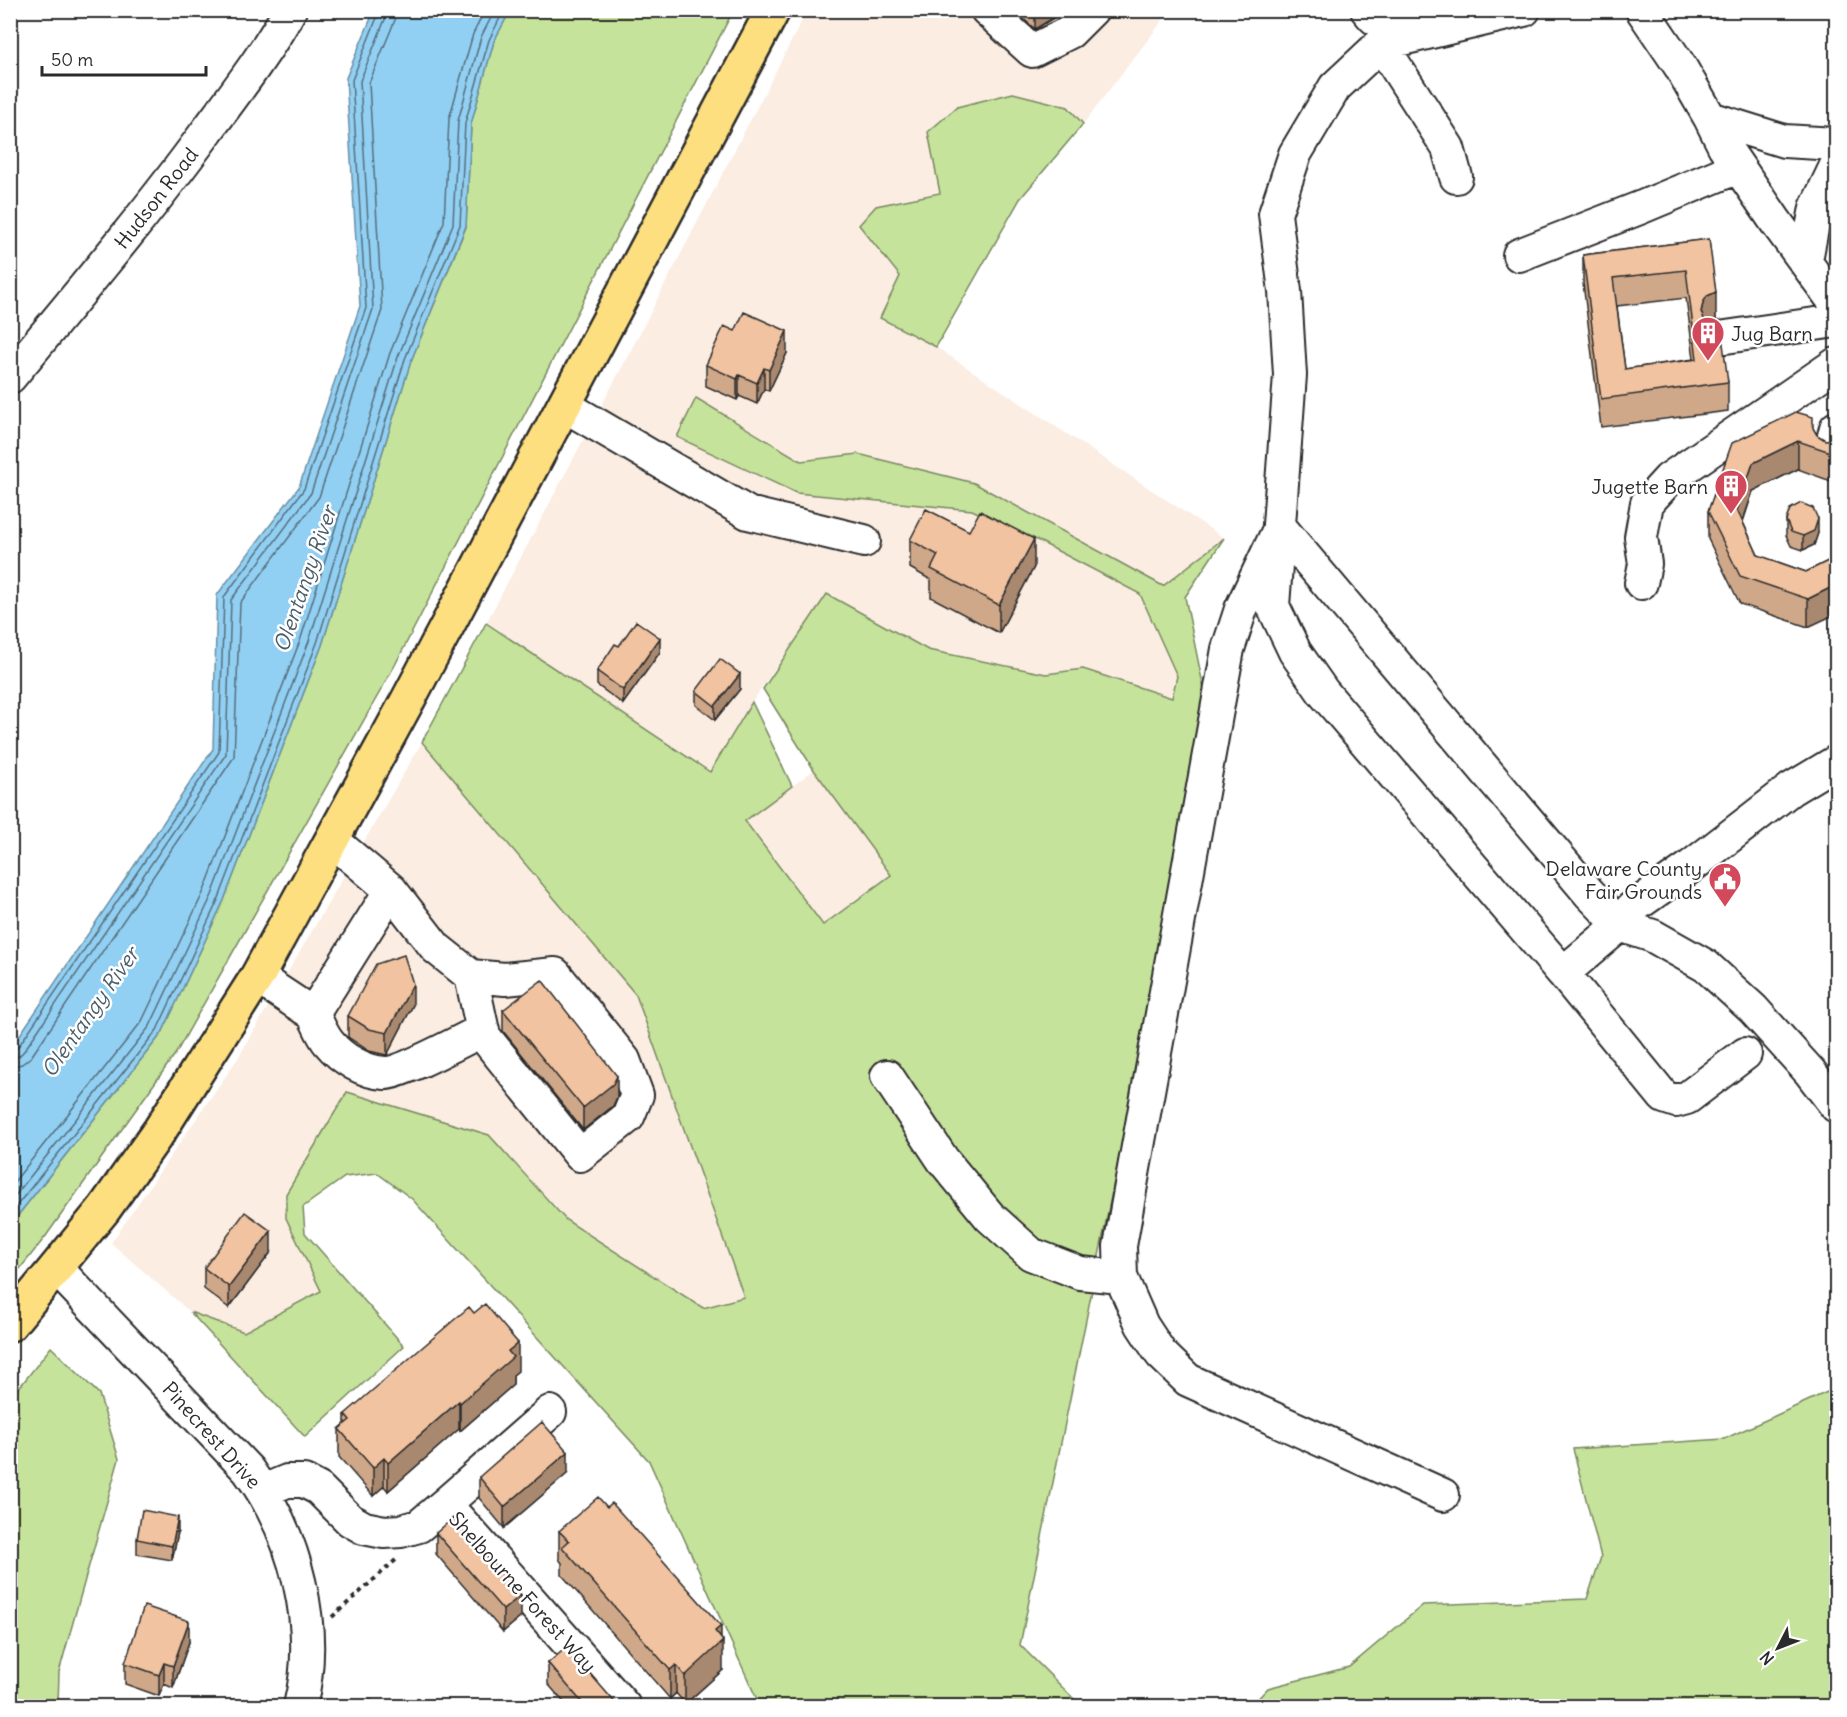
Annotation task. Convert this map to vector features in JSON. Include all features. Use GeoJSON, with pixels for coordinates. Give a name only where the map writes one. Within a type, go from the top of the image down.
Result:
{"type":"FeatureCollection","features":[{"type":"Feature","properties":{"kind":"highway"},"geometry":{"type":"LineString","coordinates":[[10,1324],[104,1209],[160,1130],[257,977],[565,406],[773,10]]}},
{"type":"Feature","properties":{"kind":"street","name":"Hudson Road"},"geometry":{"type":"LineString","coordinates":[[10,377],[184,164],[259,61],[290,10]]}},
{"type":"Feature","properties":{"kind":"street"},"geometry":{"type":"LineString","coordinates":[[987,10],[1032,51],[1070,32],[1092,10]]}},
{"type":"Feature","properties":{"kind":"street"},"geometry":{"type":"LineString","coordinates":[[1367,10],[1374,18],[1418,35]]}},
{"type":"Feature","properties":{"kind":"street"},"geometry":{"type":"LineString","coordinates":[[1524,10],[1381,44],[1335,87],[1295,154],[1275,214],[1285,291],[1290,375],[1274,606],[1295,652],[1323,692],[1563,973],[1664,1097],[1676,1101],[1687,1098],[1745,1054]]}},
{"type":"Feature","properties":{"kind":"street"},"geometry":{"type":"LineString","coordinates":[[1642,10],[1680,66],[1724,146],[1836,304]]}},
{"type":"Feature","properties":{"kind":"street"},"geometry":{"type":"LineString","coordinates":[[1381,44],[1449,148],[1456,177]]}},
{"type":"Feature","properties":{"kind":"street"},"geometry":{"type":"LineString","coordinates":[[1710,118],[1784,141],[1836,144]]}},
{"type":"Feature","properties":{"kind":"street"},"geometry":{"type":"LineString","coordinates":[[1806,260],[1816,208],[1836,166]]}},
{"type":"Feature","properties":{"kind":"street"},"geometry":{"type":"LineString","coordinates":[[1519,255],[1738,167]]}},
{"type":"Feature","properties":{"kind":"street"},"geometry":{"type":"LineString","coordinates":[[1719,338],[1836,321]]}},
{"type":"Feature","properties":{"kind":"street"},"geometry":{"type":"LineString","coordinates":[[1641,583],[1645,564],[1641,537],[1647,503],[1669,479],[1836,363]]}},
{"type":"Feature","properties":{"kind":"street"},"geometry":{"type":"LineString","coordinates":[[565,406],[748,513],[864,542]]}},
{"type":"Feature","properties":{"kind":"street"},"geometry":{"type":"LineString","coordinates":[[1280,527],[1589,893],[1620,925],[1653,936],[1706,966],[1753,1009],[1810,1072],[1836,1106]]}},
{"type":"Feature","properties":{"kind":"street"},"geometry":{"type":"LineString","coordinates":[[1280,527],[1241,609],[1228,650],[1120,1246],[1121,1277],[1148,1335],[1161,1354],[1188,1380],[1443,1495]]}},
{"type":"Feature","properties":{"kind":"street"},"geometry":{"type":"LineString","coordinates":[[1563,973],[1620,925],[1632,908],[1689,868],[1791,789],[1836,762]]}},
{"type":"Feature","properties":{"kind":"street"},"geometry":{"type":"LineString","coordinates":[[332,840],[391,890],[436,948],[471,976],[505,979],[555,974],[624,1060],[637,1095],[628,1118],[580,1155],[484,1036],[471,976]]}},
{"type":"Feature","properties":{"kind":"street"},"geometry":{"type":"LineString","coordinates":[[313,1014],[391,890]]}},
{"type":"Feature","properties":{"kind":"street"},"geometry":{"type":"LineString","coordinates":[[257,977],[313,1014],[328,1042],[341,1054],[357,1065],[387,1073],[410,1065],[483,1030]]}},
{"type":"Feature","properties":{"kind":"street"},"geometry":{"type":"LineString","coordinates":[[887,1076],[943,1160],[990,1217],[1031,1254],[1080,1273],[1121,1277]]}},
{"type":"Feature","properties":{"kind":"street","name":"Pinecrest Drive"},"geometry":{"type":"LineString","coordinates":[[57,1269],[248,1470],[263,1491],[281,1528],[297,1576],[307,1622],[306,1675],[300,1707]]}},
{"type":"Feature","properties":{"kind":"street","name":"Shelbourne Forest Way"},"geometry":{"type":"LineString","coordinates":[[263,1491],[287,1481],[304,1481],[320,1488],[350,1520],[364,1528],[384,1532],[402,1531],[419,1526],[550,1412]]}},
{"type":"Feature","properties":{"kind":"street","name":"Shelbourne Forest Way"},"geometry":{"type":"LineString","coordinates":[[445,1504],[624,1707]]}},
{"type":"Feature","properties":{"kind":"path"},"geometry":{"type":"LineString","coordinates":[[327,1622],[400,1556]]}},
{"type":"Feature","properties":{"kind":"shaded area"},"geometry":{"type":"Polygon","coordinates":[[[807,11],[1170,11],[1083,124],[1068,107],[928,132],[940,193],[877,206],[860,225],[900,276],[880,318],[936,347],[1224,538],[1163,587],[974,483],[858,454],[801,461],[696,398],[796,493],[972,510],[1033,538],[1140,594],[1177,676],[1172,699],[1083,669],[1046,674],[928,650],[827,594],[752,702],[711,772],[486,623],[807,11]]]}},
{"type":"Feature","properties":{"kind":"shaded area"},"geometry":{"type":"Polygon","coordinates":[[[422,742],[636,995],[744,1297],[703,1308],[566,1220],[489,1135],[347,1092],[286,1218],[321,1291],[244,1332],[190,1312],[111,1243],[238,1058],[422,742]]]}},
{"type":"Feature","properties":{"kind":"shaded area"},"geometry":{"type":"Polygon","coordinates":[[[814,770],[891,875],[823,925],[745,821],[814,770]]]}},
{"type":"Feature","properties":{"kind":"green space"},"geometry":{"type":"Polygon","coordinates":[[[510,11],[733,11],[395,665],[176,1053],[46,1236],[11,1280],[11,1224],[162,1033],[224,900],[322,645],[411,361],[466,227],[471,124],[494,41],[510,11]]]}},
{"type":"Feature","properties":{"kind":"green space"},"geometry":{"type":"Polygon","coordinates":[[[1013,93],[1068,107],[1083,124],[1020,199],[936,347],[880,318],[900,276],[859,225],[876,206],[940,193],[928,132],[957,107],[1013,93]]]}},
{"type":"Feature","properties":{"kind":"green space"},"geometry":{"type":"Polygon","coordinates":[[[696,398],[801,461],[858,454],[974,483],[1163,586],[1224,538],[1185,597],[1209,714],[1020,1645],[1081,1706],[760,1706],[649,1461],[412,1199],[377,1173],[345,1177],[303,1207],[305,1233],[404,1346],[305,1437],[190,1312],[244,1332],[321,1291],[286,1218],[286,1194],[347,1092],[489,1135],[566,1220],[703,1308],[744,1297],[636,995],[422,742],[486,623],[710,772],[752,702],[792,786],[745,821],[823,925],[891,875],[814,770],[763,689],[827,594],[928,650],[1046,674],[1083,669],[1172,698],[1177,676],[1140,594],[1033,538],[972,510],[796,493],[677,437],[696,398]]]}},
{"type":"Feature","properties":{"kind":"green space"},"geometry":{"type":"Polygon","coordinates":[[[51,1347],[99,1394],[119,1459],[59,1672],[58,1706],[11,1706],[11,1398],[51,1347]]]}},
{"type":"Feature","properties":{"kind":"green space"},"geometry":{"type":"Polygon","coordinates":[[[1836,1388],[1836,1706],[1251,1706],[1268,1688],[1349,1667],[1423,1605],[1587,1599],[1601,1557],[1573,1449],[1724,1439],[1836,1388]]]}},
{"type":"Feature","properties":{"kind":"water","name":"Olentangy River"},"geometry":{"type":"Polygon","coordinates":[[[374,11],[510,11],[494,41],[471,124],[466,226],[411,361],[322,645],[224,900],[162,1033],[11,1224],[11,1048],[213,749],[217,595],[299,487],[360,306],[346,78],[374,11]]]}},
{"type":"Feature","properties":{"kind":"building"},"geometry":{"type":"Polygon","coordinates":[[[1709,239],[1716,292],[1707,296],[1701,312],[1705,321],[1721,328],[1728,382],[1601,399],[1583,255],[1709,239]],[[1686,270],[1613,278],[1625,369],[1697,359],[1686,270]]]}},
{"type":"Feature","properties":{"kind":"building"},"geometry":{"type":"Polygon","coordinates":[[[744,312],[787,331],[769,370],[764,368],[757,383],[739,375],[737,379],[706,365],[724,326],[735,331],[744,312]]]}},
{"type":"Feature","properties":{"kind":"building"},"geometry":{"type":"Polygon","coordinates":[[[1796,412],[1813,417],[1813,428],[1817,435],[1825,440],[1836,439],[1836,454],[1798,441],[1753,463],[1737,510],[1758,555],[1806,572],[1836,557],[1836,585],[1808,599],[1740,576],[1708,511],[1732,443],[1796,412]]]}},
{"type":"Feature","properties":{"kind":"building"},"geometry":{"type":"Polygon","coordinates":[[[1801,503],[1813,508],[1818,519],[1814,531],[1803,536],[1791,532],[1786,520],[1790,509],[1801,503]]]}},
{"type":"Feature","properties":{"kind":"building"},"geometry":{"type":"Polygon","coordinates":[[[926,509],[969,531],[980,511],[1034,539],[999,605],[931,569],[938,555],[910,540],[926,509]]]}},
{"type":"Feature","properties":{"kind":"building"},"geometry":{"type":"Polygon","coordinates":[[[636,621],[660,638],[623,690],[597,671],[615,644],[619,646],[636,621]]]}},
{"type":"Feature","properties":{"kind":"building"},"geometry":{"type":"Polygon","coordinates":[[[720,659],[740,674],[715,706],[696,691],[720,659]]]}},
{"type":"Feature","properties":{"kind":"building"},"geometry":{"type":"Polygon","coordinates":[[[404,955],[413,984],[387,1033],[369,1029],[348,1016],[376,964],[404,955]]]}},
{"type":"Feature","properties":{"kind":"building"},"geometry":{"type":"Polygon","coordinates":[[[542,980],[617,1076],[613,1084],[583,1108],[503,1010],[542,980]]]}},
{"type":"Feature","properties":{"kind":"building"},"geometry":{"type":"Polygon","coordinates":[[[245,1212],[271,1231],[229,1287],[204,1268],[245,1212]]]}},
{"type":"Feature","properties":{"kind":"building"},"geometry":{"type":"Polygon","coordinates":[[[485,1304],[518,1343],[508,1351],[513,1357],[388,1463],[384,1458],[373,1468],[339,1429],[350,1420],[345,1414],[469,1307],[474,1313],[485,1304]]]}},
{"type":"Feature","properties":{"kind":"building"},"geometry":{"type":"Polygon","coordinates":[[[542,1422],[568,1452],[504,1507],[479,1477],[542,1422]]]}},
{"type":"Feature","properties":{"kind":"building"},"geometry":{"type":"Polygon","coordinates":[[[598,1497],[607,1507],[612,1503],[721,1626],[715,1631],[723,1641],[685,1676],[676,1665],[670,1670],[562,1547],[569,1541],[559,1531],[598,1497]]]}},
{"type":"Feature","properties":{"kind":"building"},"geometry":{"type":"Polygon","coordinates":[[[142,1510],[178,1517],[172,1546],[137,1539],[142,1510]]]}},
{"type":"Feature","properties":{"kind":"building"},"geometry":{"type":"Polygon","coordinates":[[[453,1518],[521,1595],[503,1610],[436,1533],[453,1518]]]}},
{"type":"Feature","properties":{"kind":"building"},"geometry":{"type":"Polygon","coordinates":[[[144,1606],[189,1621],[173,1666],[164,1663],[159,1675],[125,1663],[144,1606]]]}},
{"type":"Feature","properties":{"kind":"building"},"geometry":{"type":"Polygon","coordinates":[[[567,1647],[619,1707],[586,1707],[548,1663],[567,1647]]]}},
{"type":"Feature","properties":{"kind":"building"},"geometry":{"type":"Polygon","coordinates":[[[370,1700],[392,1707],[368,1707],[370,1700]]]}},
{"type":"Feature","properties":{"kind":"place","name":"Jug Barn"},"geometry":{"type":"Point","coordinates":[1708,362]}},
{"type":"Feature","properties":{"kind":"place","name":"Jugette Barn"},"geometry":{"type":"Point","coordinates":[1731,515]}},
{"type":"Feature","properties":{"kind":"place","name":"Delaware County Fair Grounds"},"geometry":{"type":"Point","coordinates":[1725,908]}}]}
